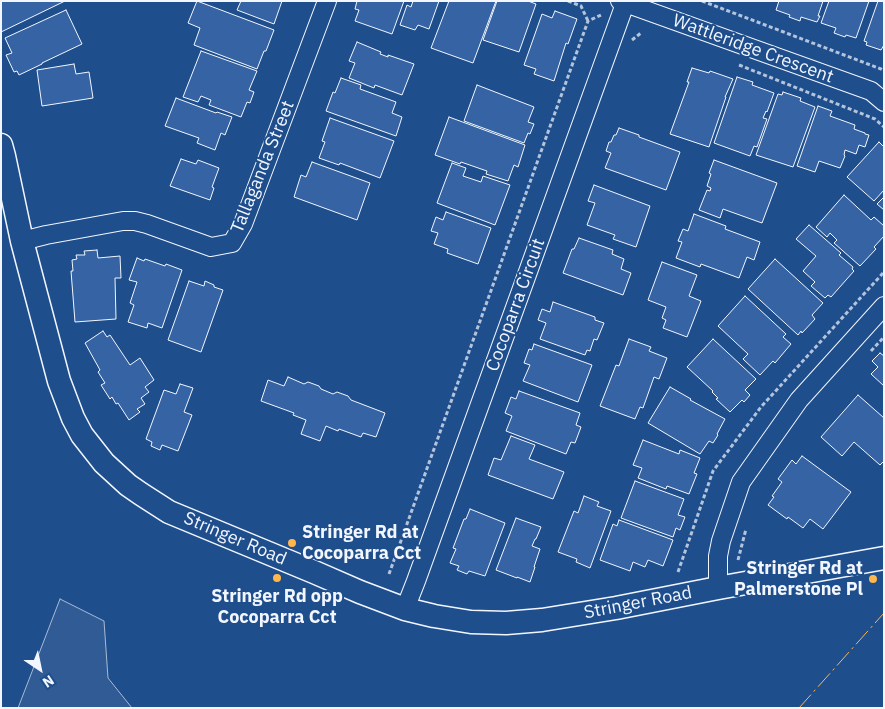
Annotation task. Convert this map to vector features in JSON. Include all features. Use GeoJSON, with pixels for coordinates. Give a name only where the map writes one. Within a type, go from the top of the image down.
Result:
{"type":"FeatureCollection","features":[{"type":"Feature","properties":{"kind":"street","name":"Tallaganda Street"},"geometry":{"type":"LineString","coordinates":[[22,241],[123,221],[135,221],[210,247],[232,243],[243,224],[327,1]]}},
{"type":"Feature","properties":{"kind":"street","name":"Wattleridge Crescent"},"geometry":{"type":"LineString","coordinates":[[624,2],[870,91],[884,102]]}},
{"type":"Feature","properties":{"kind":"street","name":"Cocoparra Circuit"},"geometry":{"type":"LineString","coordinates":[[404,609],[416,581],[624,2]]}},
{"type":"Feature","properties":{"kind":"street","name":"Stringer Road"},"geometry":{"type":"LineString","coordinates":[[1,146],[22,241],[59,381],[73,418],[82,435],[104,463],[128,485],[169,512],[404,609],[471,622],[506,623],[542,620],[884,558]]}},
{"type":"Feature","properties":{"kind":"street"},"geometry":{"type":"LineString","coordinates":[[718,588],[720,541],[741,482],[799,400],[884,306]]}},
{"type":"Feature","properties":{"kind":"path"},"geometry":{"type":"LineString","coordinates":[[568,1],[581,6],[588,21]]}},
{"type":"Feature","properties":{"kind":"path"},"geometry":{"type":"LineString","coordinates":[[702,1],[884,71]]}},
{"type":"Feature","properties":{"kind":"path"},"geometry":{"type":"LineString","coordinates":[[389,574],[588,21],[624,2]]}},
{"type":"Feature","properties":{"kind":"path"},"geometry":{"type":"LineString","coordinates":[[865,358],[884,337]]}},
{"type":"Feature","properties":{"kind":"path"},"geometry":{"type":"LineString","coordinates":[[738,560],[747,526]]}},
{"type":"Feature","properties":{"kind":"shaded area"},"geometry":{"type":"Polygon","coordinates":[[[60,599],[104,621],[108,678],[132,708],[18,708],[60,599]]]}},
{"type":"Feature","properties":{"kind":"building"},"geometry":{"type":"Polygon","coordinates":[[[1,1],[65,1],[1,32],[1,1]]]}},
{"type":"Feature","properties":{"kind":"building"},"geometry":{"type":"Polygon","coordinates":[[[197,1],[274,30],[257,69],[194,45],[200,28],[188,23],[197,1]]]}},
{"type":"Feature","properties":{"kind":"building"},"geometry":{"type":"Polygon","coordinates":[[[241,1],[282,1],[274,24],[237,10],[241,1]]]}},
{"type":"Feature","properties":{"kind":"building"},"geometry":{"type":"Polygon","coordinates":[[[357,1],[404,1],[392,34],[355,21],[359,10],[355,9],[357,1]]]}},
{"type":"Feature","properties":{"kind":"building"},"geometry":{"type":"Polygon","coordinates":[[[413,1],[439,1],[429,29],[418,25],[415,30],[400,25],[407,5],[411,7],[413,1]]]}},
{"type":"Feature","properties":{"kind":"building"},"geometry":{"type":"Polygon","coordinates":[[[449,1],[496,1],[473,63],[431,48],[449,1]]]}},
{"type":"Feature","properties":{"kind":"building"},"geometry":{"type":"Polygon","coordinates":[[[497,1],[528,1],[536,4],[519,52],[483,40],[497,1]]]}},
{"type":"Feature","properties":{"kind":"building"},"geometry":{"type":"Polygon","coordinates":[[[779,1],[823,1],[817,22],[801,17],[800,21],[776,10],[779,1]]]}},
{"type":"Feature","properties":{"kind":"building"},"geometry":{"type":"Polygon","coordinates":[[[829,1],[869,1],[856,38],[834,33],[836,28],[821,23],[829,1]]]}},
{"type":"Feature","properties":{"kind":"building"},"geometry":{"type":"Polygon","coordinates":[[[878,1],[884,1],[884,45],[881,50],[866,45],[867,42],[864,41],[878,1]]]}},
{"type":"Feature","properties":{"kind":"building"},"geometry":{"type":"Polygon","coordinates":[[[66,10],[82,44],[19,75],[17,71],[14,72],[6,55],[12,53],[5,38],[66,10]]]}},
{"type":"Feature","properties":{"kind":"building"},"geometry":{"type":"Polygon","coordinates":[[[555,11],[577,19],[568,44],[566,43],[554,81],[534,74],[536,69],[524,65],[542,14],[552,18],[555,11]]]}},
{"type":"Feature","properties":{"kind":"building"},"geometry":{"type":"Polygon","coordinates":[[[357,42],[381,52],[380,54],[414,64],[402,95],[375,85],[374,88],[349,78],[355,63],[349,61],[357,42]]]}},
{"type":"Feature","properties":{"kind":"building"},"geometry":{"type":"Polygon","coordinates":[[[201,51],[257,71],[249,90],[254,92],[250,103],[247,102],[241,117],[209,105],[211,100],[201,96],[198,102],[183,97],[201,51]]]}},
{"type":"Feature","properties":{"kind":"building"},"geometry":{"type":"Polygon","coordinates":[[[74,64],[76,74],[89,72],[93,98],[42,106],[37,70],[74,64]]]}},
{"type":"Feature","properties":{"kind":"building"},"geometry":{"type":"Polygon","coordinates":[[[692,68],[709,73],[710,71],[733,79],[725,97],[709,147],[670,134],[689,82],[687,82],[692,68]]]}},
{"type":"Feature","properties":{"kind":"building"},"geometry":{"type":"Polygon","coordinates":[[[737,77],[753,82],[752,85],[774,93],[763,118],[767,119],[757,147],[754,146],[750,156],[714,143],[737,77]]]}},
{"type":"Feature","properties":{"kind":"building"},"geometry":{"type":"Polygon","coordinates":[[[341,78],[361,85],[360,89],[396,102],[392,113],[402,117],[396,136],[326,111],[341,78]]]}},
{"type":"Feature","properties":{"kind":"building"},"geometry":{"type":"Polygon","coordinates":[[[477,85],[534,107],[528,122],[534,124],[524,143],[464,121],[477,85]]]}},
{"type":"Feature","properties":{"kind":"building"},"geometry":{"type":"Polygon","coordinates":[[[783,92],[801,98],[800,101],[815,107],[793,167],[756,155],[778,94],[782,95],[783,92]]]}},
{"type":"Feature","properties":{"kind":"building"},"geometry":{"type":"Polygon","coordinates":[[[176,98],[232,117],[225,135],[221,133],[215,150],[197,143],[199,138],[165,126],[176,98]]]}},
{"type":"Feature","properties":{"kind":"building"},"geometry":{"type":"Polygon","coordinates":[[[818,106],[832,111],[830,116],[855,125],[854,129],[869,135],[865,147],[859,145],[856,154],[845,150],[845,156],[840,168],[819,161],[815,172],[797,166],[818,106]]]}},
{"type":"Feature","properties":{"kind":"building"},"geometry":{"type":"Polygon","coordinates":[[[449,117],[525,145],[518,167],[514,165],[508,181],[486,174],[487,171],[435,155],[449,117]]]}},
{"type":"Feature","properties":{"kind":"building"},"geometry":{"type":"Polygon","coordinates":[[[330,118],[394,141],[380,178],[340,163],[339,165],[319,158],[325,142],[322,141],[330,118]]]}},
{"type":"Feature","properties":{"kind":"building"},"geometry":{"type":"Polygon","coordinates":[[[619,128],[680,152],[666,190],[605,168],[611,153],[606,151],[609,142],[616,135],[619,128]]]}},
{"type":"Feature","properties":{"kind":"building"},"geometry":{"type":"Polygon","coordinates":[[[879,142],[884,147],[884,190],[874,201],[847,177],[879,142]]]}},
{"type":"Feature","properties":{"kind":"building"},"geometry":{"type":"Polygon","coordinates":[[[181,159],[196,164],[198,160],[219,168],[212,187],[214,188],[210,200],[170,186],[181,159]]]}},
{"type":"Feature","properties":{"kind":"building"},"geometry":{"type":"Polygon","coordinates":[[[714,160],[777,183],[762,223],[723,209],[720,218],[699,210],[707,190],[710,191],[711,188],[707,186],[714,160]]]}},
{"type":"Feature","properties":{"kind":"building"},"geometry":{"type":"Polygon","coordinates":[[[312,162],[370,183],[357,220],[294,197],[301,175],[306,177],[312,162]]]}},
{"type":"Feature","properties":{"kind":"building"},"geometry":{"type":"Polygon","coordinates":[[[452,163],[466,168],[463,176],[481,182],[483,176],[510,185],[495,225],[437,203],[452,163]]]}},
{"type":"Feature","properties":{"kind":"building"},"geometry":{"type":"Polygon","coordinates":[[[594,185],[650,206],[636,247],[613,239],[615,235],[587,225],[595,203],[588,201],[594,185]]]}},
{"type":"Feature","properties":{"kind":"building"},"geometry":{"type":"Polygon","coordinates":[[[844,195],[871,220],[874,217],[884,226],[884,236],[874,247],[876,249],[860,266],[834,243],[837,240],[830,233],[827,237],[816,227],[844,195]]]}},
{"type":"Feature","properties":{"kind":"building"},"geometry":{"type":"Polygon","coordinates":[[[884,197],[884,210],[877,204],[884,197]]]}},
{"type":"Feature","properties":{"kind":"building"},"geometry":{"type":"Polygon","coordinates":[[[446,212],[491,228],[478,264],[447,253],[448,249],[434,244],[438,233],[431,231],[436,217],[443,220],[446,212]]]}},
{"type":"Feature","properties":{"kind":"building"},"geometry":{"type":"Polygon","coordinates":[[[694,214],[726,226],[725,229],[760,242],[754,260],[747,257],[739,278],[701,264],[700,267],[676,258],[682,242],[678,241],[683,229],[688,231],[694,214]]]}},
{"type":"Feature","properties":{"kind":"building"},"geometry":{"type":"Polygon","coordinates":[[[809,225],[841,253],[839,255],[853,267],[854,271],[831,297],[828,295],[825,298],[811,286],[815,282],[803,271],[816,256],[796,239],[809,225]]]}},
{"type":"Feature","properties":{"kind":"building"},"geometry":{"type":"Polygon","coordinates":[[[579,238],[613,250],[612,254],[624,259],[621,269],[631,273],[623,295],[563,273],[572,249],[574,249],[579,238]]]}},
{"type":"Feature","properties":{"kind":"building"},"geometry":{"type":"Polygon","coordinates":[[[97,250],[98,258],[120,256],[121,278],[115,278],[116,319],[75,322],[71,271],[73,271],[72,260],[77,259],[76,255],[85,255],[84,251],[97,250]]]}},
{"type":"Feature","properties":{"kind":"building"},"geometry":{"type":"Polygon","coordinates":[[[137,258],[165,266],[166,264],[182,270],[162,328],[148,323],[147,328],[128,322],[134,305],[130,303],[137,282],[129,280],[137,258]]]}},
{"type":"Feature","properties":{"kind":"building"},"geometry":{"type":"Polygon","coordinates":[[[775,259],[823,303],[812,315],[815,319],[798,335],[748,289],[775,259]]]}},
{"type":"Feature","properties":{"kind":"building"},"geometry":{"type":"Polygon","coordinates":[[[662,262],[697,275],[689,296],[701,301],[687,337],[663,328],[666,320],[662,318],[666,307],[648,300],[662,262]]]}},
{"type":"Feature","properties":{"kind":"building"},"geometry":{"type":"Polygon","coordinates":[[[189,281],[204,286],[205,281],[223,290],[201,352],[168,340],[189,281]]]}},
{"type":"Feature","properties":{"kind":"building"},"geometry":{"type":"Polygon","coordinates":[[[745,296],[786,334],[783,337],[791,344],[775,363],[773,361],[760,375],[743,359],[748,354],[718,326],[745,296]]]}},
{"type":"Feature","properties":{"kind":"building"},"geometry":{"type":"Polygon","coordinates":[[[553,302],[595,317],[595,320],[604,323],[597,340],[594,339],[590,351],[587,350],[585,355],[540,339],[546,323],[538,320],[542,309],[550,312],[553,302]]]}},
{"type":"Feature","properties":{"kind":"building"},"geometry":{"type":"Polygon","coordinates":[[[103,331],[107,337],[110,335],[130,365],[140,358],[154,380],[145,387],[149,392],[141,398],[145,404],[137,409],[140,412],[129,420],[118,403],[116,404],[112,397],[110,399],[101,385],[105,383],[85,343],[103,331]]]}},
{"type":"Feature","properties":{"kind":"building"},"geometry":{"type":"Polygon","coordinates":[[[629,339],[651,347],[649,351],[667,358],[659,379],[654,377],[643,408],[640,407],[635,419],[600,406],[616,365],[619,366],[629,339]]]}},
{"type":"Feature","properties":{"kind":"building"},"geometry":{"type":"Polygon","coordinates":[[[713,339],[756,379],[745,390],[750,395],[730,412],[716,399],[718,398],[713,391],[687,367],[713,339]]]}},
{"type":"Feature","properties":{"kind":"building"},"geometry":{"type":"Polygon","coordinates":[[[534,344],[592,365],[578,402],[523,381],[530,365],[524,363],[529,349],[532,350],[534,344]]]}},
{"type":"Feature","properties":{"kind":"building"},"geometry":{"type":"Polygon","coordinates":[[[880,353],[884,356],[884,386],[871,374],[878,367],[872,361],[880,353]]]}},
{"type":"Feature","properties":{"kind":"building"},"geometry":{"type":"Polygon","coordinates":[[[288,377],[304,384],[308,382],[319,386],[321,389],[333,394],[337,392],[348,396],[351,400],[385,413],[376,437],[363,433],[361,437],[326,426],[320,441],[301,434],[306,420],[293,415],[294,413],[261,401],[268,380],[284,386],[288,377]]]}},
{"type":"Feature","properties":{"kind":"building"},"geometry":{"type":"Polygon","coordinates":[[[180,384],[193,388],[184,412],[192,415],[178,451],[162,445],[160,450],[151,446],[152,442],[146,439],[164,390],[176,394],[180,384]]]}},
{"type":"Feature","properties":{"kind":"building"},"geometry":{"type":"Polygon","coordinates":[[[670,387],[725,419],[713,443],[709,441],[700,454],[648,423],[670,387]]]}},
{"type":"Feature","properties":{"kind":"building"},"geometry":{"type":"Polygon","coordinates":[[[519,391],[580,413],[576,425],[581,427],[575,443],[571,442],[566,454],[506,431],[512,416],[505,413],[511,397],[516,399],[519,391]]]}},
{"type":"Feature","properties":{"kind":"building"},"geometry":{"type":"Polygon","coordinates":[[[858,395],[884,418],[884,461],[880,465],[854,442],[842,456],[821,437],[858,395]]]}},
{"type":"Feature","properties":{"kind":"building"},"geometry":{"type":"Polygon","coordinates":[[[511,436],[535,445],[529,459],[564,472],[553,499],[488,475],[494,458],[501,460],[511,436]]]}},
{"type":"Feature","properties":{"kind":"building"},"geometry":{"type":"Polygon","coordinates":[[[643,440],[679,454],[680,450],[700,458],[694,473],[697,474],[689,494],[667,486],[666,489],[638,478],[642,468],[633,465],[643,440]]]}},
{"type":"Feature","properties":{"kind":"building"},"geometry":{"type":"Polygon","coordinates":[[[802,456],[851,492],[823,529],[810,519],[803,528],[768,505],[782,482],[778,479],[792,460],[796,464],[802,456]]]}},
{"type":"Feature","properties":{"kind":"building"},"geometry":{"type":"Polygon","coordinates":[[[635,481],[684,499],[678,515],[685,517],[680,530],[676,528],[673,537],[621,518],[635,481]]]}},
{"type":"Feature","properties":{"kind":"building"},"geometry":{"type":"Polygon","coordinates":[[[584,496],[599,502],[597,506],[611,511],[590,568],[576,562],[577,559],[558,552],[574,511],[578,513],[584,496]]]}},
{"type":"Feature","properties":{"kind":"building"},"geometry":{"type":"Polygon","coordinates":[[[470,509],[505,523],[485,576],[469,571],[467,574],[457,570],[459,566],[450,563],[456,549],[453,548],[464,519],[466,519],[470,509]]]}},
{"type":"Feature","properties":{"kind":"building"},"geometry":{"type":"Polygon","coordinates":[[[516,518],[541,527],[532,546],[540,549],[530,582],[496,570],[516,518]]]}},
{"type":"Feature","properties":{"kind":"building"},"geometry":{"type":"Polygon","coordinates":[[[619,520],[673,540],[663,566],[648,560],[645,567],[633,562],[630,571],[600,560],[613,524],[617,526],[619,520]]]}},
{"type":"Feature","properties":{"kind":"power"},"geometry":{"type":"LineString","coordinates":[[799,708],[884,613]]}},
{"type":"Feature","properties":{"kind":"place","name":"Stringer Rd at Cocoparra Cct"},"geometry":{"type":"Point","coordinates":[292,543]}},
{"type":"Feature","properties":{"kind":"place","name":"Stringer Rd opp Cocoparra Cct"},"geometry":{"type":"Point","coordinates":[277,578]}},
{"type":"Feature","properties":{"kind":"place","name":"Stringer Rd at Palmerstone Pl"},"geometry":{"type":"Point","coordinates":[873,579]}}]}
